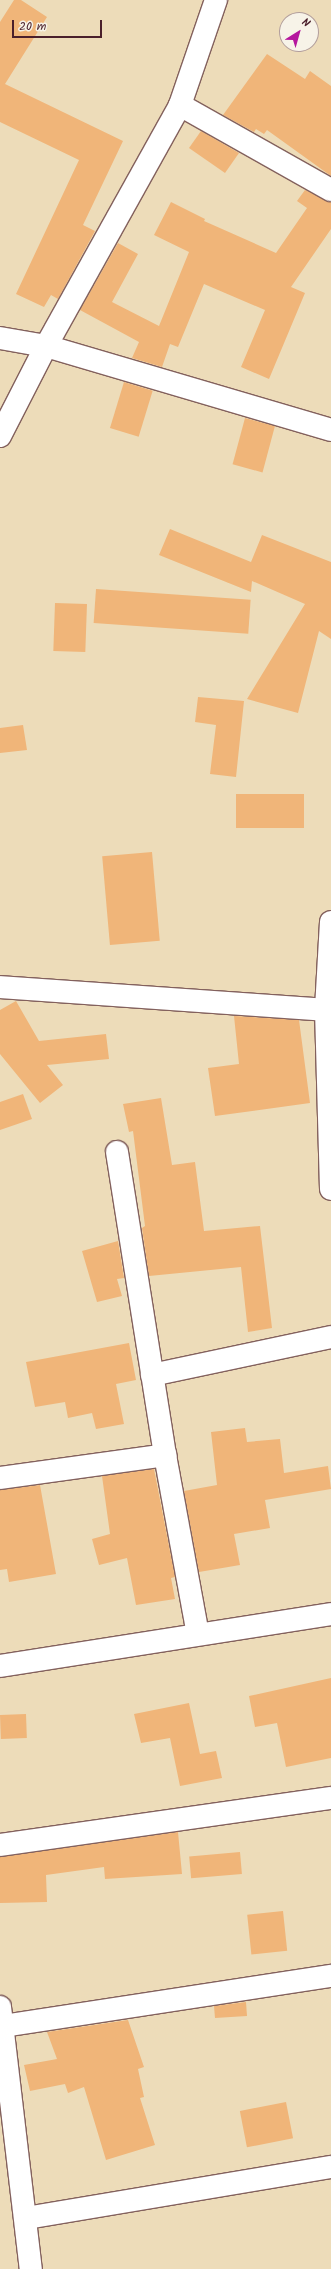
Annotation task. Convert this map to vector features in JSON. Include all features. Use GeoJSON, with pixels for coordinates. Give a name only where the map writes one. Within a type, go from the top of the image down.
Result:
{"type":"FeatureCollection","features":[{"type":"Feature","properties":{"kind":"street"},"geometry":{"type":"LineString","coordinates":[[0,436],[46,346],[180,105],[216,0]]}},
{"type":"Feature","properties":{"kind":"street"},"geometry":{"type":"LineString","coordinates":[[180,105],[331,190]]}},
{"type":"Feature","properties":{"kind":"street"},"geometry":{"type":"LineString","coordinates":[[0,338],[46,346],[331,430]]}},
{"type":"Feature","properties":{"kind":"street"},"geometry":{"type":"LineString","coordinates":[[331,922],[329,1010],[331,1189]]}},
{"type":"Feature","properties":{"kind":"street"},"geometry":{"type":"LineString","coordinates":[[0,987],[329,1010]]}},
{"type":"Feature","properties":{"kind":"street"},"geometry":{"type":"LineString","coordinates":[[117,1152],[165,1455],[198,1634]]}},
{"type":"Feature","properties":{"kind":"street"},"geometry":{"type":"LineString","coordinates":[[152,1375],[331,1337]]}},
{"type":"Feature","properties":{"kind":"street"},"geometry":{"type":"LineString","coordinates":[[0,1478],[165,1455]]}},
{"type":"Feature","properties":{"kind":"street"},"geometry":{"type":"LineString","coordinates":[[0,1666],[331,1614]]}},
{"type":"Feature","properties":{"kind":"street"},"geometry":{"type":"LineString","coordinates":[[0,1845],[331,1798]]}},
{"type":"Feature","properties":{"kind":"street"},"geometry":{"type":"LineString","coordinates":[[32,2269],[1,2016],[331,1976]]}},
{"type":"Feature","properties":{"kind":"street"},"geometry":{"type":"LineString","coordinates":[[26,2218],[331,2166]]}},
{"type":"Feature","properties":{"kind":"building"},"geometry":{"type":"Polygon","coordinates":[[[14,0],[21,0],[47,17],[5,84],[123,141],[83,225],[95,231],[58,299],[51,295],[44,307],[16,294],[79,160],[0,122],[0,22],[14,0]]]}},
{"type":"Feature","properties":{"kind":"building"},"geometry":{"type":"Polygon","coordinates":[[[267,54],[305,79],[310,71],[331,86],[331,176],[267,130],[264,134],[256,129],[254,132],[223,115],[267,54]]]}},
{"type":"Feature","properties":{"kind":"building"},"geometry":{"type":"Polygon","coordinates":[[[201,131],[239,153],[225,173],[189,148],[201,131]]]}},
{"type":"Feature","properties":{"kind":"building"},"geometry":{"type":"Polygon","coordinates":[[[305,190],[331,202],[331,229],[291,287],[305,293],[269,379],[241,367],[265,310],[204,284],[178,347],[170,344],[162,367],[132,358],[139,342],[80,310],[118,243],[138,254],[112,302],[159,326],[189,252],[154,235],[171,202],[205,219],[204,221],[276,253],[307,208],[297,201],[305,190]]]}},
{"type":"Feature","properties":{"kind":"building"},"geometry":{"type":"Polygon","coordinates":[[[124,382],[153,391],[139,437],[110,428],[124,382]]]}},
{"type":"Feature","properties":{"kind":"building"},"geometry":{"type":"Polygon","coordinates":[[[245,418],[275,426],[263,472],[233,464],[245,418]]]}},
{"type":"Feature","properties":{"kind":"building"},"geometry":{"type":"Polygon","coordinates":[[[170,529],[251,562],[262,535],[331,562],[331,639],[319,631],[298,713],[247,699],[305,604],[252,581],[251,592],[159,555],[170,529]]]}},
{"type":"Feature","properties":{"kind":"building"},"geometry":{"type":"Polygon","coordinates":[[[96,589],[251,600],[248,634],[94,623],[96,589]]]}},
{"type":"Feature","properties":{"kind":"building"},"geometry":{"type":"Polygon","coordinates":[[[55,603],[87,604],[85,652],[53,651],[55,603]]]}},
{"type":"Feature","properties":{"kind":"building"},"geometry":{"type":"Polygon","coordinates":[[[198,697],[244,701],[236,777],[210,774],[216,725],[195,722],[198,697]]]}},
{"type":"Feature","properties":{"kind":"building"},"geometry":{"type":"Polygon","coordinates":[[[23,725],[27,750],[0,753],[0,728],[23,725]]]}},
{"type":"Feature","properties":{"kind":"building"},"geometry":{"type":"Polygon","coordinates":[[[236,794],[304,794],[304,828],[236,828],[236,794]]]}},
{"type":"Feature","properties":{"kind":"building"},"geometry":{"type":"Polygon","coordinates":[[[152,852],[160,941],[110,945],[102,856],[152,852]]]}},
{"type":"Feature","properties":{"kind":"building"},"geometry":{"type":"Polygon","coordinates":[[[16,1001],[39,1041],[106,1034],[109,1059],[47,1065],[63,1085],[40,1103],[0,1054],[0,1010],[16,1001]]]}},
{"type":"Feature","properties":{"kind":"building"},"geometry":{"type":"Polygon","coordinates":[[[234,1016],[299,1020],[310,1103],[215,1116],[208,1068],[239,1064],[234,1016]]]}},
{"type":"Feature","properties":{"kind":"building"},"geometry":{"type":"Polygon","coordinates":[[[23,1094],[32,1119],[0,1130],[0,1102],[23,1094]]]}},
{"type":"Feature","properties":{"kind":"building"},"geometry":{"type":"Polygon","coordinates":[[[161,1098],[172,1165],[195,1162],[204,1231],[260,1226],[272,1328],[248,1332],[241,1267],[149,1276],[142,1228],[145,1226],[133,1131],[129,1132],[123,1104],[161,1098]]]}},
{"type":"Feature","properties":{"kind":"building"},"geometry":{"type":"Polygon","coordinates":[[[118,1241],[124,1278],[117,1279],[122,1296],[97,1302],[82,1251],[118,1241]]]}},
{"type":"Feature","properties":{"kind":"building"},"geometry":{"type":"Polygon","coordinates":[[[129,1343],[136,1380],[116,1384],[124,1424],[96,1429],[92,1413],[68,1418],[65,1402],[35,1407],[26,1362],[129,1343]]]}},
{"type":"Feature","properties":{"kind":"building"},"geometry":{"type":"Polygon","coordinates":[[[245,1428],[247,1442],[280,1439],[284,1473],[328,1466],[331,1489],[265,1500],[270,1528],[234,1534],[240,1565],[199,1572],[184,1491],[217,1485],[211,1432],[245,1428]]]}},
{"type":"Feature","properties":{"kind":"building"},"geometry":{"type":"Polygon","coordinates":[[[154,1469],[175,1577],[171,1578],[175,1599],[136,1605],[127,1558],[99,1565],[92,1539],[110,1534],[102,1476],[154,1469]]]}},
{"type":"Feature","properties":{"kind":"building"},"geometry":{"type":"Polygon","coordinates":[[[40,1485],[56,1574],[9,1582],[7,1569],[0,1570],[0,1490],[40,1485]]]}},
{"type":"Feature","properties":{"kind":"building"},"geometry":{"type":"Polygon","coordinates":[[[331,1678],[331,1758],[286,1767],[277,1723],[255,1727],[249,1696],[331,1678]]]}},
{"type":"Feature","properties":{"kind":"building"},"geometry":{"type":"Polygon","coordinates":[[[189,1703],[200,1754],[216,1751],[222,1778],[180,1786],[170,1738],[141,1743],[134,1714],[189,1703]]]}},
{"type":"Feature","properties":{"kind":"building"},"geometry":{"type":"Polygon","coordinates":[[[26,1714],[27,1738],[1,1739],[0,1715],[26,1714]]]}},
{"type":"Feature","properties":{"kind":"building"},"geometry":{"type":"Polygon","coordinates":[[[178,1832],[182,1874],[105,1879],[104,1867],[46,1875],[47,1902],[0,1903],[0,1857],[178,1832]]]}},
{"type":"Feature","properties":{"kind":"building"},"geometry":{"type":"Polygon","coordinates":[[[240,1852],[242,1874],[191,1878],[189,1856],[240,1852]]]}},
{"type":"Feature","properties":{"kind":"building"},"geometry":{"type":"Polygon","coordinates":[[[283,1911],[287,1951],[251,1955],[247,1915],[283,1911]]]}},
{"type":"Feature","properties":{"kind":"building"},"geometry":{"type":"Polygon","coordinates":[[[246,2002],[247,2016],[215,2018],[214,2006],[246,2002]]]}},
{"type":"Feature","properties":{"kind":"building"},"geometry":{"type":"Polygon","coordinates":[[[128,2020],[144,2067],[138,2069],[144,2097],[140,2098],[155,2145],[106,2160],[84,2087],[68,2093],[65,2084],[30,2091],[24,2065],[57,2059],[47,2032],[128,2020]]]}},
{"type":"Feature","properties":{"kind":"building"},"geometry":{"type":"Polygon","coordinates":[[[286,2102],[293,2138],[247,2147],[240,2111],[286,2102]]]}}]}
